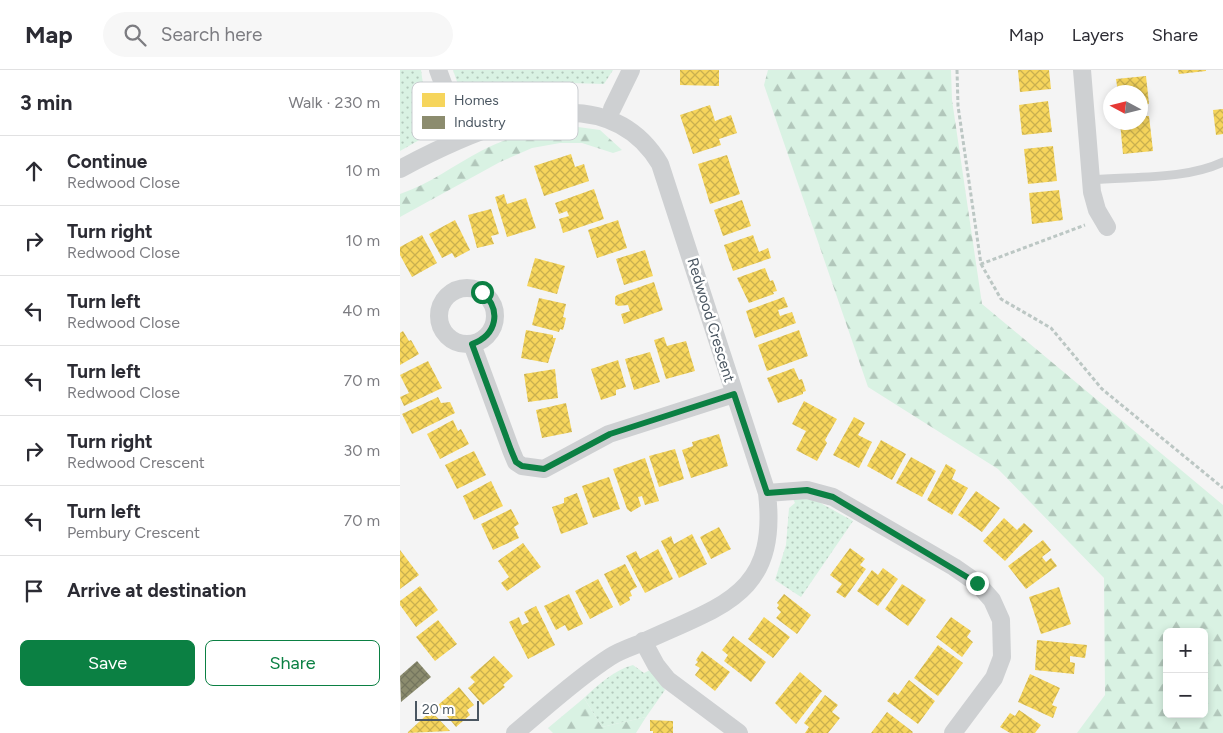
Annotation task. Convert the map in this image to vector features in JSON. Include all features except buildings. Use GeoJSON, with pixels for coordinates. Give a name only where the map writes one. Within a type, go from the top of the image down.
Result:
{"type":"FeatureCollection","features":[{"type":"Feature","properties":{"kind":"street"},"geometry":{"type":"LineString","coordinates":[[438,70],[442,82]]}},
{"type":"Feature","properties":{"kind":"street"},"geometry":{"type":"LineString","coordinates":[[612,109],[630,70]]}},
{"type":"Feature","properties":{"kind":"street"},"geometry":{"type":"LineString","coordinates":[[1082,70],[1090,180],[1097,210],[1105,222]]}},
{"type":"Feature","properties":{"kind":"street","name":"Redwood Crescent"},"geometry":{"type":"LineString","coordinates":[[515,733],[610,657],[724,605],[742,592],[754,577],[764,556],[769,536],[767,493],[660,164],[645,138],[631,121],[612,109],[594,103],[578,101]]}},
{"type":"Feature","properties":{"kind":"street","name":"Redwood Crescent"},"geometry":{"type":"LineString","coordinates":[[400,169],[453,140]]}},
{"type":"Feature","properties":{"kind":"street"},"geometry":{"type":"LineString","coordinates":[[472,344],[516,462],[530,469],[544,469],[610,434],[734,394]]}},
{"type":"Feature","properties":{"kind":"street"},"geometry":{"type":"LineString","coordinates":[[767,493],[807,490],[833,497],[954,567],[977,583],[992,600],[1001,620],[1002,657],[994,678],[953,733]]}},
{"type":"Feature","properties":{"kind":"street"},"geometry":{"type":"LineString","coordinates":[[644,642],[656,665],[668,680],[740,733]]}},
{"type":"Feature","properties":{"kind":"lane"},"geometry":{"type":"LineString","coordinates":[[1090,180],[1154,177],[1213,166],[1223,162]]}},
{"type":"Feature","properties":{"kind":"path"},"geometry":{"type":"LineString","coordinates":[[957,70],[958,106],[982,264],[1001,299],[1050,328],[1102,389],[1223,488]]}},
{"type":"Feature","properties":{"kind":"path"},"geometry":{"type":"LineString","coordinates":[[982,264],[1105,222]]}},
{"type":"Feature","properties":{"kind":"green space"},"geometry":{"type":"Polygon","coordinates":[[[400,70],[421,70],[423,82],[412,82],[412,140],[419,140],[400,151],[400,70]]]}},
{"type":"Feature","properties":{"kind":"green space"},"geometry":{"type":"Polygon","coordinates":[[[453,70],[613,70],[604,84],[578,82],[457,82],[453,70]]]}},
{"type":"Feature","properties":{"kind":"green space"},"geometry":{"type":"Polygon","coordinates":[[[768,70],[951,70],[952,100],[982,304],[1223,505],[1223,733],[1077,733],[1105,695],[1104,578],[998,469],[868,387],[764,85],[768,70]]]}},
{"type":"Feature","properties":{"kind":"green space"},"geometry":{"type":"Polygon","coordinates":[[[578,127],[600,130],[622,150],[613,153],[582,143],[560,143],[532,148],[500,162],[400,217],[400,194],[432,180],[492,145],[504,141],[578,140],[578,127]]]}},
{"type":"Feature","properties":{"kind":"green space"},"geometry":{"type":"Polygon","coordinates":[[[793,499],[817,501],[853,521],[801,597],[775,580],[786,545],[789,508],[795,503],[793,499]]]}},
{"type":"Feature","properties":{"kind":"green space"},"geometry":{"type":"Polygon","coordinates":[[[633,665],[644,673],[650,670],[665,690],[646,717],[602,727],[584,698],[613,674],[633,665]]]}},
{"type":"Feature","properties":{"kind":"green space"},"geometry":{"type":"Polygon","coordinates":[[[584,698],[602,727],[646,717],[636,733],[553,733],[548,728],[584,698]]]}},
{"type":"Feature","properties":{"kind":"route"},"geometry":{"type":"LineString","coordinates":[[482,292],[489,298],[496,316],[494,326],[489,334],[481,341],[472,344],[511,450],[516,462],[522,466],[536,470],[544,469],[610,434],[734,394],[767,493],[793,489],[821,492],[833,497],[954,567],[977,583]]}}]}
